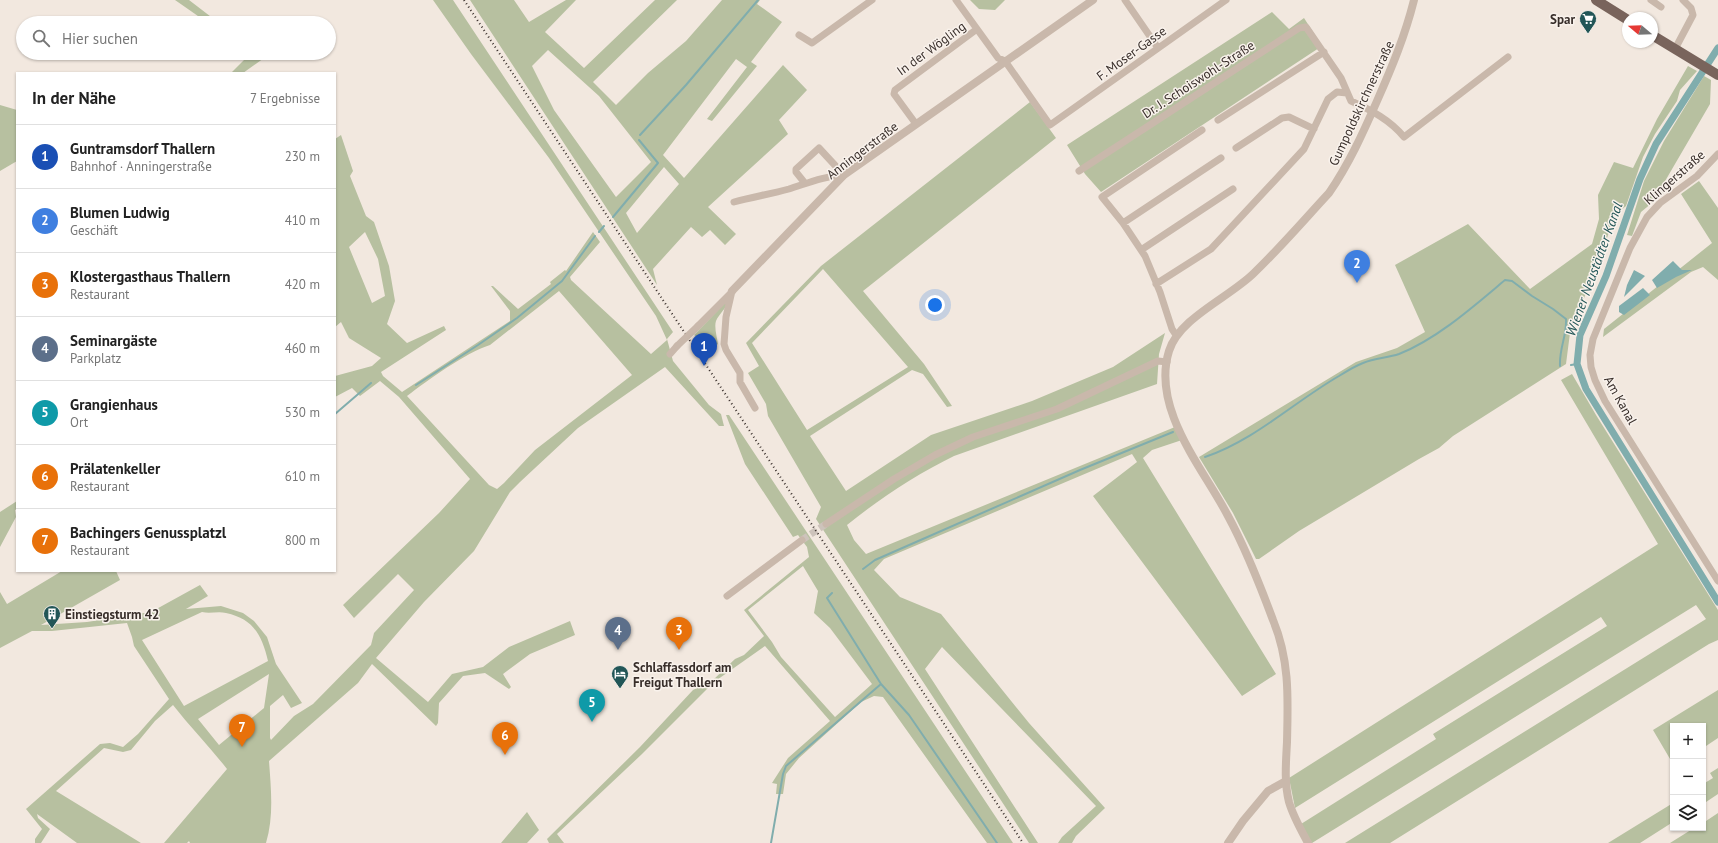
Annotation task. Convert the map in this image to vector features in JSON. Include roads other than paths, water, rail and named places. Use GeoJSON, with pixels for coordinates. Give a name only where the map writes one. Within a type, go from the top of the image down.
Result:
{"type":"FeatureCollection","features":[{"type":"Feature","properties":{"kind":"main road"},"geometry":{"type":"LineString","coordinates":[[1596,0],[1622,16]]}},
{"type":"Feature","properties":{"kind":"main road"},"geometry":{"type":"LineString","coordinates":[[1658,38],[1718,74]]}},
{"type":"Feature","properties":{"kind":"street"},"geometry":{"type":"LineString","coordinates":[[799,35],[812,43],[872,0]]}},
{"type":"Feature","properties":{"kind":"street","name":"In der Wögling"},"geometry":{"type":"LineString","coordinates":[[956,0],[998,58],[1005,62]]}},
{"type":"Feature","properties":{"kind":"street","name":"Anningerstraße"},"geometry":{"type":"LineString","coordinates":[[670,354],[844,176],[1093,0]]}},
{"type":"Feature","properties":{"kind":"street"},"geometry":{"type":"LineString","coordinates":[[1125,0],[1158,48]]}},
{"type":"Feature","properties":{"kind":"street","name":"F. Moser-Gasse"},"geometry":{"type":"LineString","coordinates":[[1005,62],[1050,125],[1226,0]]}},
{"type":"Feature","properties":{"kind":"street","name":"Gumpoldskirchnerstraße"},"geometry":{"type":"LineString","coordinates":[[1308,843],[1297,823],[1292,809],[1286,781],[1288,713],[1287,675],[1283,645],[1260,586],[1229,517],[1190,452],[1175,421],[1168,400],[1166,374],[1167,362],[1169,351],[1176,335],[1190,321],[1231,293],[1253,275],[1328,193],[1349,162],[1373,111],[1401,46],[1414,0]]}},
{"type":"Feature","properties":{"kind":"street"},"geometry":{"type":"LineString","coordinates":[[1652,0],[1661,7]]}},
{"type":"Feature","properties":{"kind":"street"},"geometry":{"type":"LineString","coordinates":[[1675,49],[1693,15],[1691,8],[1683,0]]}},
{"type":"Feature","properties":{"kind":"street","name":"Dr. J. Schoiswohl-Straße"},"geometry":{"type":"LineString","coordinates":[[1079,170],[1299,28],[1306,27],[1324,52],[1341,78],[1351,101],[1373,111],[1396,128],[1404,137],[1508,57]]}},
{"type":"Feature","properties":{"kind":"street","name":"In der Wögling"},"geometry":{"type":"LineString","coordinates":[[916,124],[894,94],[895,90],[977,29]]}},
{"type":"Feature","properties":{"kind":"street"},"geometry":{"type":"LineString","coordinates":[[1218,120],[1324,52]]}},
{"type":"Feature","properties":{"kind":"street"},"geometry":{"type":"LineString","coordinates":[[1156,284],[1211,250],[1304,149],[1328,99],[1332,94],[1337,92],[1347,93]]}},
{"type":"Feature","properties":{"kind":"street"},"geometry":{"type":"LineString","coordinates":[[1236,148],[1282,118],[1289,117],[1314,129]]}},
{"type":"Feature","properties":{"kind":"street"},"geometry":{"type":"LineString","coordinates":[[1176,335],[1172,329],[1145,256],[1123,223],[1102,197],[1202,130]]}},
{"type":"Feature","properties":{"kind":"street"},"geometry":{"type":"LineString","coordinates":[[804,182],[796,172],[796,169],[819,148],[844,176]]}},
{"type":"Feature","properties":{"kind":"street","name":"Klingerstraße"},"geometry":{"type":"LineString","coordinates":[[1647,217],[1660,203],[1697,176],[1718,154]]}},
{"type":"Feature","properties":{"kind":"street"},"geometry":{"type":"LineString","coordinates":[[1123,223],[1221,158]]}},
{"type":"Feature","properties":{"kind":"street"},"geometry":{"type":"LineString","coordinates":[[734,202],[788,189],[804,182],[829,176],[844,176]]}},
{"type":"Feature","properties":{"kind":"street"},"geometry":{"type":"LineString","coordinates":[[1141,250],[1233,189]]}},
{"type":"Feature","properties":{"kind":"street","name":"Am Kanal"},"geometry":{"type":"LineString","coordinates":[[1647,217],[1630,248],[1593,339],[1590,355],[1592,367],[1595,380],[1606,401],[1718,581]]}},
{"type":"Feature","properties":{"kind":"street"},"geometry":{"type":"LineString","coordinates":[[732,291],[726,318],[724,344],[740,373],[740,382],[755,408]]}},
{"type":"Feature","properties":{"kind":"street"},"geometry":{"type":"LineString","coordinates":[[826,524],[888,483],[935,455],[973,437],[1057,408],[1158,361],[1167,362]]}},
{"type":"Feature","properties":{"kind":"street"},"geometry":{"type":"LineString","coordinates":[[727,596],[802,540]]}},
{"type":"Feature","properties":{"kind":"street"},"geometry":{"type":"LineString","coordinates":[[1228,843],[1243,821],[1268,791],[1286,781]]}},
{"type":"Feature","properties":{"kind":"water"},"geometry":{"type":"Polygon","coordinates":[[[1673,261],[1682,270],[1692,270],[1657,288],[1652,280],[1673,261]]]}},
{"type":"Feature","properties":{"kind":"water"},"geometry":{"type":"Polygon","coordinates":[[[1634,270],[1645,276],[1624,297],[1627,285],[1634,270]]]}},
{"type":"Feature","properties":{"kind":"water"},"geometry":{"type":"Polygon","coordinates":[[[1643,288],[1650,295],[1624,315],[1619,312],[1619,306],[1643,288]]]}},
{"type":"Feature","properties":{"kind":"waterway"},"geometry":{"type":"LineString","coordinates":[[640,135],[686,85],[758,0]]}},
{"type":"Feature","properties":{"kind":"waterway","name":"Wiener Neustädter Kanal"},"geometry":{"type":"LineString","coordinates":[[1718,48],[1656,144],[1640,179],[1606,276],[1580,335],[1577,364],[1586,389],[1718,602]]}},
{"type":"Feature","properties":{"kind":"waterway"},"geometry":{"type":"LineString","coordinates":[[613,217],[658,163],[639,140]]}},
{"type":"Feature","properties":{"kind":"waterway"},"geometry":{"type":"LineString","coordinates":[[599,232],[604,226]]}},
{"type":"Feature","properties":{"kind":"waterway"},"geometry":{"type":"LineString","coordinates":[[416,385],[517,318],[562,281],[595,236]]}},
{"type":"Feature","properties":{"kind":"waterway"},"geometry":{"type":"LineString","coordinates":[[1205,457],[1223,450],[1258,431],[1322,386],[1354,367],[1368,361],[1399,354],[1427,340],[1455,321],[1505,280],[1512,281],[1566,319],[1560,366]]}},
{"type":"Feature","properties":{"kind":"waterway","name":"Wiener Neustädter Kanal"},"geometry":{"type":"LineString","coordinates":[[1571,365],[1577,364]]}},
{"type":"Feature","properties":{"kind":"waterway"},"geometry":{"type":"LineString","coordinates":[[336,413],[371,383]]}},
{"type":"Feature","properties":{"kind":"waterway"},"geometry":{"type":"LineString","coordinates":[[863,569],[875,560],[1080,470],[1173,432]]}},
{"type":"Feature","properties":{"kind":"waterway"},"geometry":{"type":"LineString","coordinates":[[832,593],[827,598],[881,684],[909,715],[997,843]]}},
{"type":"Feature","properties":{"kind":"waterway"},"geometry":{"type":"LineString","coordinates":[[771,843],[783,774],[786,766],[881,684]]}},
{"type":"Feature","properties":{"kind":"tunnel"},"geometry":{"type":"LineString","coordinates":[[802,540],[826,524]]}},
{"type":"Feature","properties":{"kind":"railway"},"geometry":{"type":"LineString","coordinates":[[464,0],[1023,843]]}},
{"type":"Feature","properties":{"kind":"place","name":"Spar"},"geometry":{"type":"Point","coordinates":[1588,34]}},
{"type":"Feature","properties":{"kind":"place","name":"Blumen Ludwig"},"geometry":{"type":"Point","coordinates":[1357,283]}},
{"type":"Feature","properties":{"kind":"place","name":"Guntramsdorf Thallern"},"geometry":{"type":"Point","coordinates":[704,366]}},
{"type":"Feature","properties":{"kind":"place","name":"Einstiegsturm 42"},"geometry":{"type":"Point","coordinates":[52,629]}},
{"type":"Feature","properties":{"kind":"place","name":"Seminargäste"},"geometry":{"type":"Point","coordinates":[618,650]}},
{"type":"Feature","properties":{"kind":"place","name":"Klostergasthaus Thallern"},"geometry":{"type":"Point","coordinates":[679,650]}},
{"type":"Feature","properties":{"kind":"place","name":"Schlaffassdorf am Freigut Thallern"},"geometry":{"type":"Point","coordinates":[620,689]}},
{"type":"Feature","properties":{"kind":"place","name":"Grangienhaus"},"geometry":{"type":"Point","coordinates":[592,722]}},
{"type":"Feature","properties":{"kind":"place","name":"Bachingers Genussplatzl"},"geometry":{"type":"Point","coordinates":[242,747]}},
{"type":"Feature","properties":{"kind":"place","name":"Prälatenkeller"},"geometry":{"type":"Point","coordinates":[505,755]}}]}
